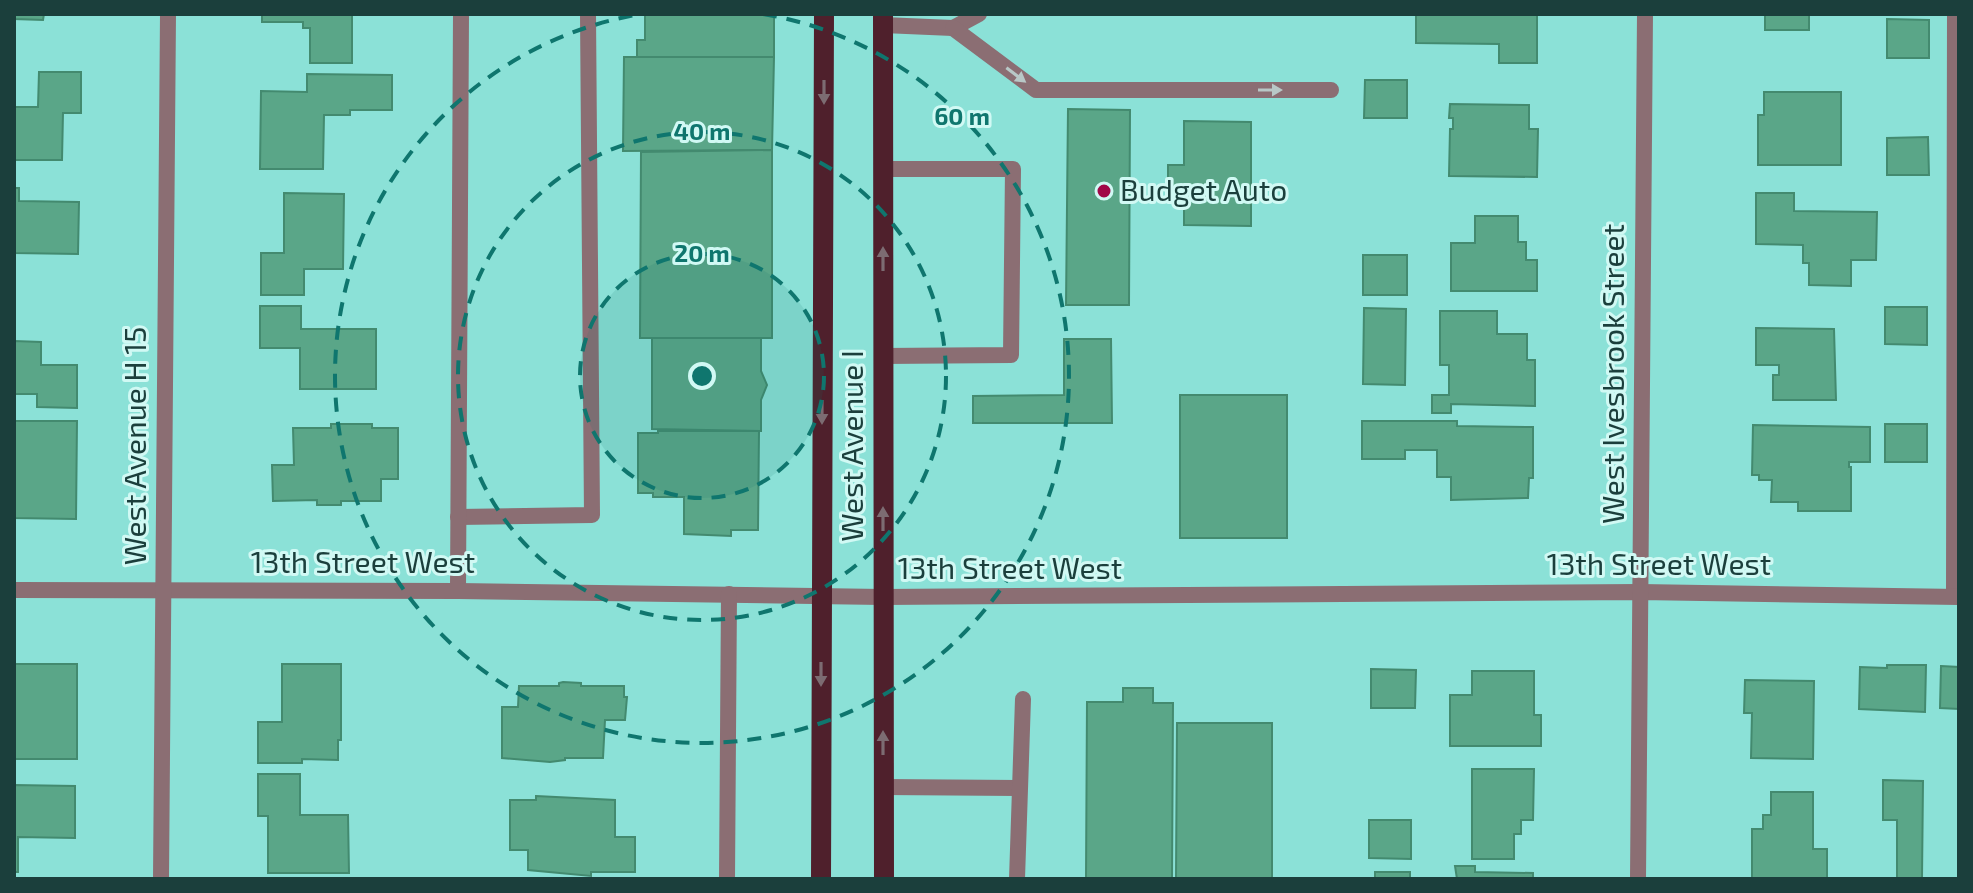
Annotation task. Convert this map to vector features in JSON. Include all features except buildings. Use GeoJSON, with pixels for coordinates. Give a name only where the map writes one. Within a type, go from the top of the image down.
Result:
{"type":"FeatureCollection","features":[{"type":"Feature","properties":{"kind":"main road","name":"West Avenue I"},"geometry":{"type":"LineString","coordinates":[[821,879],[824,14]]}},
{"type":"Feature","properties":{"kind":"main road","name":"West Avenue I"},"geometry":{"type":"LineString","coordinates":[[882,18],[884,879]]}},
{"type":"Feature","properties":{"kind":"street","name":"West Avenue H 15"},"geometry":{"type":"LineString","coordinates":[[161,879],[168,14]]}},
{"type":"Feature","properties":{"kind":"street"},"geometry":{"type":"LineString","coordinates":[[458,591],[461,14]]}},
{"type":"Feature","properties":{"kind":"street"},"geometry":{"type":"LineString","coordinates":[[458,517],[592,515],[588,14]]}},
{"type":"Feature","properties":{"kind":"street"},"geometry":{"type":"LineString","coordinates":[[953,28],[979,14]]}},
{"type":"Feature","properties":{"kind":"street","name":"West Ivesbrook Street"},"geometry":{"type":"LineString","coordinates":[[1638,879],[1645,14]]}},
{"type":"Feature","properties":{"kind":"street"},"geometry":{"type":"LineString","coordinates":[[1955,14],[1956,596]]}},
{"type":"Feature","properties":{"kind":"street"},"geometry":{"type":"LineString","coordinates":[[882,18],[953,28],[1036,90],[1331,90]]}},
{"type":"Feature","properties":{"kind":"street"},"geometry":{"type":"LineString","coordinates":[[883,356],[1011,355],[1013,169],[884,169]]}},
{"type":"Feature","properties":{"kind":"street","name":"13th Street West"},"geometry":{"type":"LineString","coordinates":[[14,590],[458,591],[883,597],[1640,592],[1956,596]]}},
{"type":"Feature","properties":{"kind":"street"},"geometry":{"type":"LineString","coordinates":[[727,879],[729,594]]}},
{"type":"Feature","properties":{"kind":"street"},"geometry":{"type":"LineString","coordinates":[[1017,879],[1023,699]]}},
{"type":"Feature","properties":{"kind":"street"},"geometry":{"type":"LineString","coordinates":[[883,787],[1018,788]]}},
{"type":"Feature","properties":{"kind":"place","name":"Budget Auto"},"geometry":{"type":"Point","coordinates":[1104,191]}}]}
